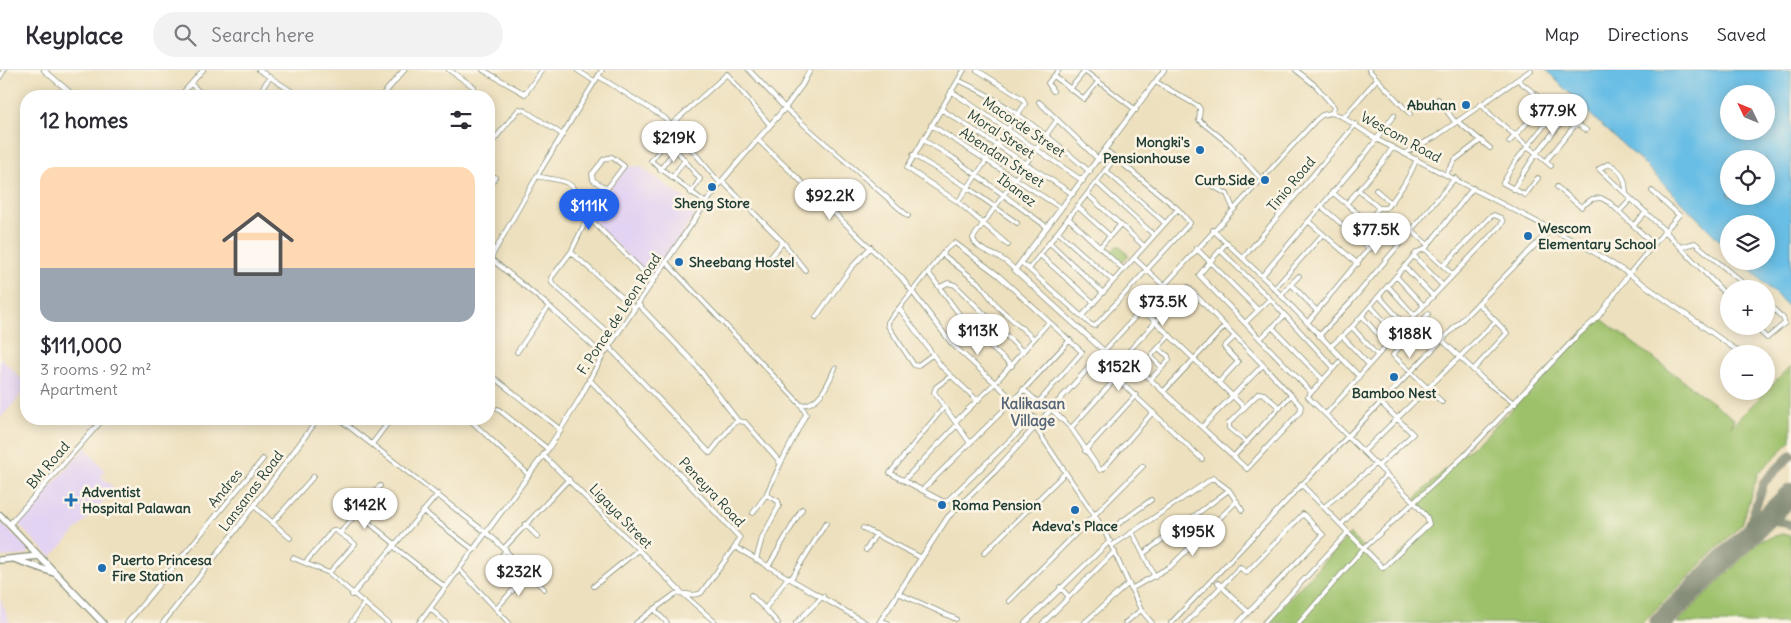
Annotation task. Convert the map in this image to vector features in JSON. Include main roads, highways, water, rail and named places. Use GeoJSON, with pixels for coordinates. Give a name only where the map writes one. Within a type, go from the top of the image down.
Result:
{"type":"FeatureCollection","features":[{"type":"Feature","properties":{"kind":"main road"},"geometry":{"type":"LineString","coordinates":[[0,516],[103,623]]}},
{"type":"Feature","properties":{"kind":"main road"},"geometry":{"type":"LineString","coordinates":[[0,560],[39,556]]}},
{"type":"Feature","properties":{"kind":"main road"},"geometry":{"type":"LineString","coordinates":[[14,559],[56,574]]}},
{"type":"Feature","properties":{"kind":"water"},"geometry":{"type":"Polygon","coordinates":[[[1546,70],[1791,70],[1791,309],[1775,294],[1775,280],[1761,280],[1750,270],[1775,270],[1775,215],[1720,215],[1720,241],[1640,160],[1596,120],[1546,70]]]}},
{"type":"Feature","properties":{"kind":"place","name":"Abuhan"},"geometry":{"type":"Point","coordinates":[1466,105]}},
{"type":"Feature","properties":{"kind":"place","name":"Mongki's Pensionhouse"},"geometry":{"type":"Point","coordinates":[1200,150]}},
{"type":"Feature","properties":{"kind":"place","name":"Curb.Side"},"geometry":{"type":"Point","coordinates":[1265,180]}},
{"type":"Feature","properties":{"kind":"place","name":"Sheng Store"},"geometry":{"type":"Point","coordinates":[712,187]}},
{"type":"Feature","properties":{"kind":"place","name":"Wescom Elementary School"},"geometry":{"type":"Point","coordinates":[1528,236]}},
{"type":"Feature","properties":{"kind":"place","name":"Sheebang Hostel"},"geometry":{"type":"Point","coordinates":[679,262]}},
{"type":"Feature","properties":{"kind":"place","name":"Bamboo Nest"},"geometry":{"type":"Point","coordinates":[1394,377]}},
{"type":"Feature","properties":{"kind":"place","name":"Adventist Hospital Palawan"},"geometry":{"type":"Point","coordinates":[71,500]}},
{"type":"Feature","properties":{"kind":"place","name":"Roma Pension"},"geometry":{"type":"Point","coordinates":[942,505]}},
{"type":"Feature","properties":{"kind":"place","name":"Adeva's Place"},"geometry":{"type":"Point","coordinates":[1075,510]}},
{"type":"Feature","properties":{"kind":"place","name":"Puerto Princesa Fire Station"},"geometry":{"type":"Point","coordinates":[102,568]}},
{"type":"Feature","properties":{"kind":"district","name":"Kalikasan Village"},"geometry":{"type":"Point","coordinates":[1033,412]}}]}
